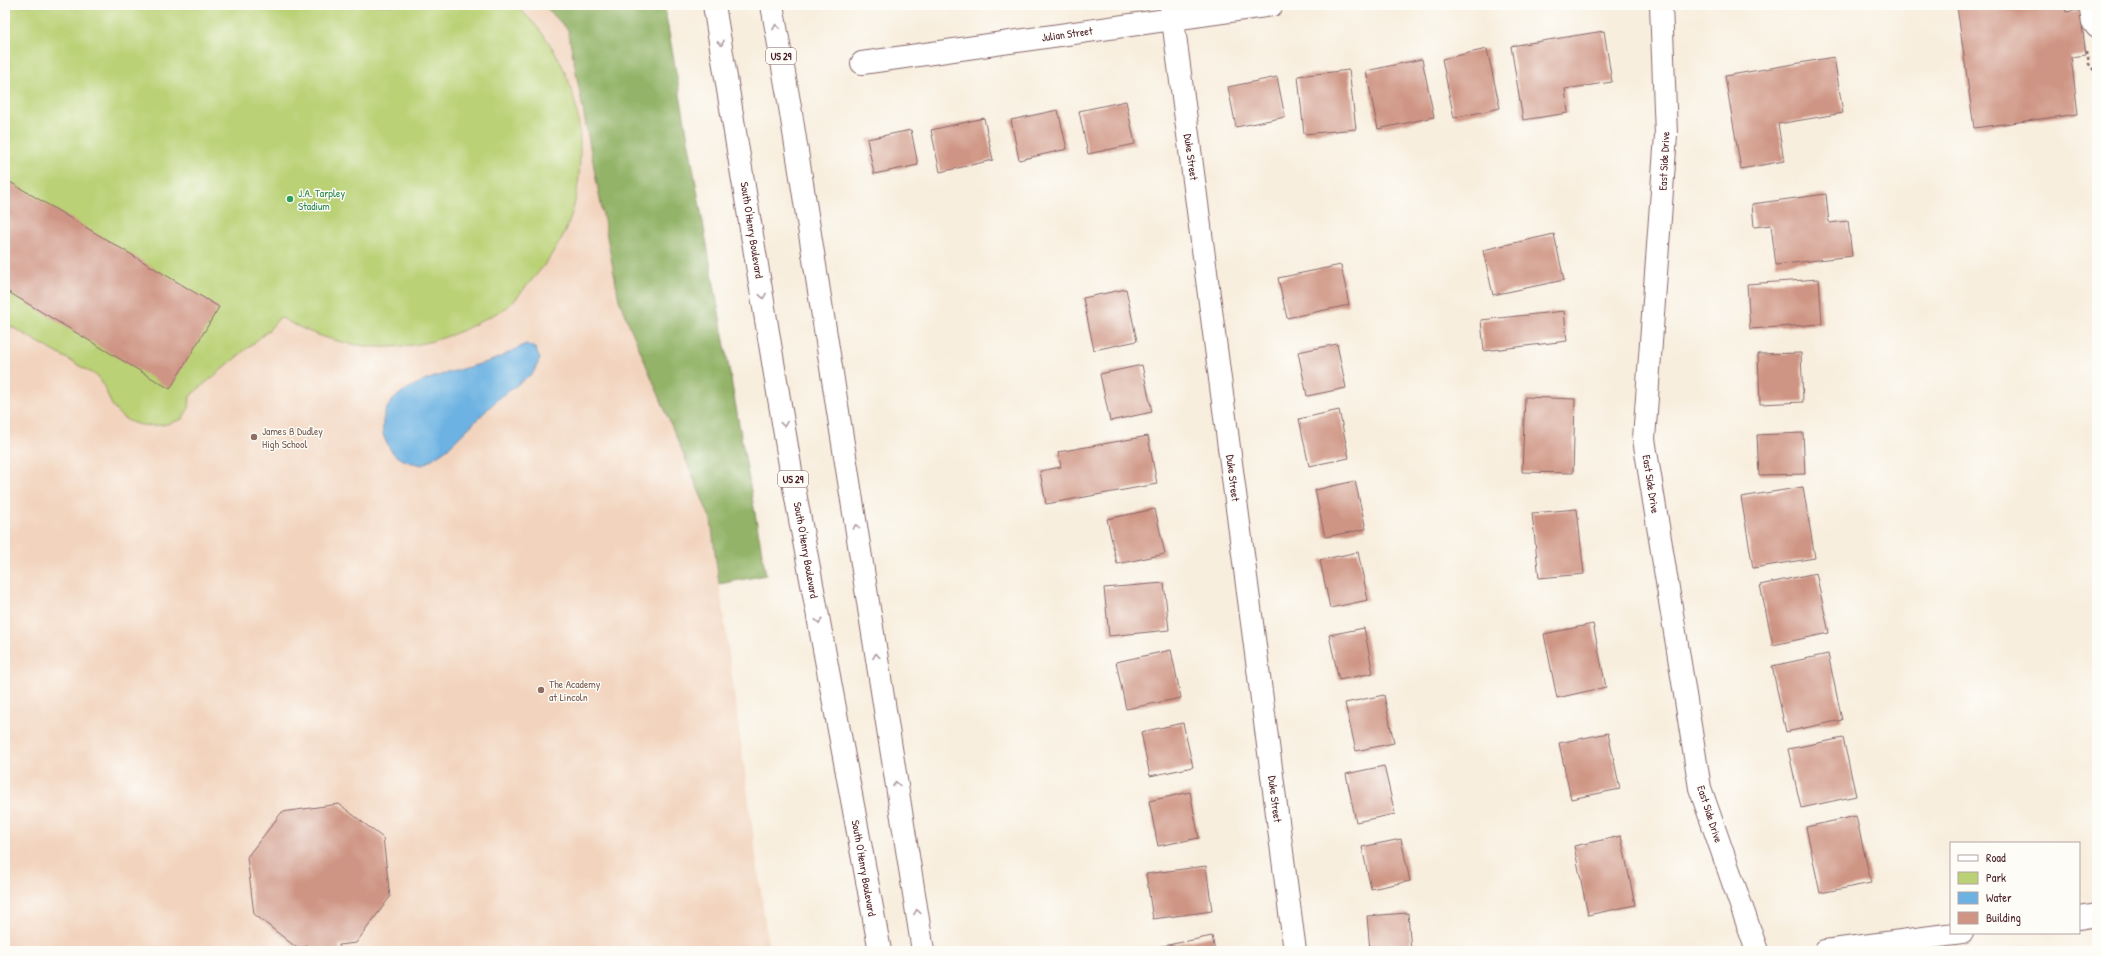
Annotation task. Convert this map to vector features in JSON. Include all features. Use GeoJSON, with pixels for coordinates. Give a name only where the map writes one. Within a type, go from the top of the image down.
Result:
{"type":"FeatureCollection","features":[{"type":"Feature","properties":{"kind":"main road","name":"South O'Henry Boulevard"},"geometry":{"type":"LineString","coordinates":[[714,5],[791,470],[880,951]]}},
{"type":"Feature","properties":{"kind":"main road","name":"US 29"},"geometry":{"type":"LineString","coordinates":[[772,5],[790,107],[923,951]]}},
{"type":"Feature","properties":{"kind":"main road","name":"Julian Street"},"geometry":{"type":"LineString","coordinates":[[862,62],[1172,12],[1272,5]]}},
{"type":"Feature","properties":{"kind":"main road","name":"East Side Drive"},"geometry":{"type":"LineString","coordinates":[[1661,5],[1666,135],[1644,439],[1700,788],[1757,951]]}},
{"type":"Feature","properties":{"kind":"main road"},"geometry":{"type":"LineString","coordinates":[[2090,5],[2093,22],[2097,27]]}},
{"type":"Feature","properties":{"kind":"main road","name":"Duke Street"},"geometry":{"type":"LineString","coordinates":[[1172,12],[1295,951]]}},
{"type":"Feature","properties":{"kind":"main road"},"geometry":{"type":"LineString","coordinates":[[2080,918],[2097,915]]}},
{"type":"Feature","properties":{"kind":"main road"},"geometry":{"type":"LineString","coordinates":[[1825,951],[1954,934]]}},
{"type":"Feature","properties":{"kind":"shaded area","name":"James B Dudley High School"},"geometry":{"type":"Polygon","coordinates":[[[5,5],[544,5],[568,30],[619,300],[711,520],[769,951],[5,951],[5,5]]]}},
{"type":"Feature","properties":{"kind":"green space","name":"J.A. Tarpley Stadium"},"geometry":{"type":"Polygon","coordinates":[[[5,5],[515,5],[530,19],[554,50],[563,68],[576,105],[580,145],[579,172],[576,198],[568,224],[548,260],[510,305],[458,332],[433,341],[407,346],[381,347],[355,345],[330,339],[305,330],[280,317],[269,330],[190,396],[189,408],[182,419],[172,423],[152,426],[132,422],[123,418],[116,411],[110,401],[104,385],[97,376],[5,323],[5,5]]]}},
{"type":"Feature","properties":{"kind":"green space"},"geometry":{"type":"Polygon","coordinates":[[[544,5],[664,5],[766,575],[719,584],[711,520],[619,300],[568,30],[544,5]]]}},
{"type":"Feature","properties":{"kind":"water"},"geometry":{"type":"Polygon","coordinates":[[[526,344],[535,348],[540,359],[533,373],[498,399],[447,449],[423,465],[403,460],[394,454],[383,435],[383,422],[387,408],[397,397],[411,387],[427,380],[493,360],[526,344]]]}},
{"type":"Feature","properties":{"kind":"building"},"geometry":{"type":"Polygon","coordinates":[[[2065,5],[2066,12],[2080,10],[2086,55],[2071,57],[2078,114],[1974,128],[1957,6],[2065,5]]]}},
{"type":"Feature","properties":{"kind":"building"},"geometry":{"type":"Polygon","coordinates":[[[1604,31],[1612,82],[1565,89],[1568,113],[1523,120],[1511,46],[1604,31]]]}},
{"type":"Feature","properties":{"kind":"building"},"geometry":{"type":"Polygon","coordinates":[[[1487,49],[1500,108],[1454,118],[1442,59],[1487,49]]]}},
{"type":"Feature","properties":{"kind":"building"},"geometry":{"type":"Polygon","coordinates":[[[1834,57],[1843,113],[1778,124],[1784,161],[1741,169],[1725,76],[1834,57]]]}},
{"type":"Feature","properties":{"kind":"building"},"geometry":{"type":"Polygon","coordinates":[[[1422,59],[1434,117],[1378,129],[1366,71],[1422,59]]]}},
{"type":"Feature","properties":{"kind":"building"},"geometry":{"type":"Polygon","coordinates":[[[1349,70],[1356,129],[1304,134],[1298,76],[1349,70]]]}},
{"type":"Feature","properties":{"kind":"building"},"geometry":{"type":"Polygon","coordinates":[[[1277,77],[1285,117],[1236,127],[1228,87],[1277,77]]]}},
{"type":"Feature","properties":{"kind":"building"},"geometry":{"type":"Polygon","coordinates":[[[1126,101],[1135,144],[1088,154],[1079,111],[1126,101]]]}},
{"type":"Feature","properties":{"kind":"building"},"geometry":{"type":"Polygon","coordinates":[[[1058,110],[1067,149],[1019,160],[1011,120],[1058,110]]]}},
{"type":"Feature","properties":{"kind":"building"},"geometry":{"type":"Polygon","coordinates":[[[984,118],[993,160],[940,172],[931,130],[984,118]]]}},
{"type":"Feature","properties":{"kind":"building"},"geometry":{"type":"Polygon","coordinates":[[[911,130],[918,165],[874,174],[867,139],[911,130]]]}},
{"type":"Feature","properties":{"kind":"building"},"geometry":{"type":"Polygon","coordinates":[[[5,179],[219,307],[170,389],[5,290],[5,179]]]}},
{"type":"Feature","properties":{"kind":"building"},"geometry":{"type":"Polygon","coordinates":[[[1826,194],[1829,223],[1848,221],[1852,256],[1776,265],[1771,225],[1754,227],[1752,204],[1826,194]]]}},
{"type":"Feature","properties":{"kind":"building"},"geometry":{"type":"Polygon","coordinates":[[[1554,234],[1564,280],[1493,295],[1483,250],[1554,234]]]}},
{"type":"Feature","properties":{"kind":"building"},"geometry":{"type":"Polygon","coordinates":[[[1341,265],[1349,305],[1287,318],[1278,278],[1341,265]]]}},
{"type":"Feature","properties":{"kind":"building"},"geometry":{"type":"Polygon","coordinates":[[[1819,279],[1822,324],[1750,329],[1747,284],[1819,279]]]}},
{"type":"Feature","properties":{"kind":"building"},"geometry":{"type":"Polygon","coordinates":[[[1126,289],[1137,341],[1094,350],[1083,298],[1126,289]]]}},
{"type":"Feature","properties":{"kind":"building"},"geometry":{"type":"Polygon","coordinates":[[[1564,311],[1567,341],[1484,351],[1481,320],[1564,311]]]}},
{"type":"Feature","properties":{"kind":"building"},"geometry":{"type":"Polygon","coordinates":[[[1337,344],[1346,388],[1307,396],[1298,352],[1337,344]]]}},
{"type":"Feature","properties":{"kind":"building"},"geometry":{"type":"Polygon","coordinates":[[[1801,353],[1803,402],[1760,404],[1758,354],[1801,353]]]}},
{"type":"Feature","properties":{"kind":"building"},"geometry":{"type":"Polygon","coordinates":[[[1142,365],[1152,412],[1110,421],[1100,374],[1142,365]]]}},
{"type":"Feature","properties":{"kind":"building"},"geometry":{"type":"Polygon","coordinates":[[[1525,397],[1575,399],[1573,473],[1522,472],[1525,397]]]}},
{"type":"Feature","properties":{"kind":"building"},"geometry":{"type":"Polygon","coordinates":[[[1339,410],[1349,458],[1309,466],[1299,419],[1339,410]]]}},
{"type":"Feature","properties":{"kind":"building"},"geometry":{"type":"Polygon","coordinates":[[[1803,433],[1805,474],[1759,475],[1757,435],[1803,433]]]}},
{"type":"Feature","properties":{"kind":"building"},"geometry":{"type":"Polygon","coordinates":[[[1148,436],[1157,484],[1046,504],[1040,471],[1061,467],[1058,452],[1148,436]]]}},
{"type":"Feature","properties":{"kind":"building"},"geometry":{"type":"Polygon","coordinates":[[[1355,481],[1366,529],[1325,537],[1315,490],[1355,481]]]}},
{"type":"Feature","properties":{"kind":"building"},"geometry":{"type":"Polygon","coordinates":[[[1803,487],[1815,558],[1753,568],[1741,497],[1803,487]]]}},
{"type":"Feature","properties":{"kind":"building"},"geometry":{"type":"Polygon","coordinates":[[[1155,509],[1165,554],[1117,564],[1107,519],[1155,509]]]}},
{"type":"Feature","properties":{"kind":"building"},"geometry":{"type":"Polygon","coordinates":[[[1577,509],[1584,574],[1539,578],[1532,513],[1577,509]]]}},
{"type":"Feature","properties":{"kind":"building"},"geometry":{"type":"Polygon","coordinates":[[[1358,552],[1368,600],[1330,608],[1320,560],[1358,552]]]}},
{"type":"Feature","properties":{"kind":"building"},"geometry":{"type":"Polygon","coordinates":[[[1816,573],[1829,633],[1773,645],[1760,585],[1816,573]]]}},
{"type":"Feature","properties":{"kind":"building"},"geometry":{"type":"Polygon","coordinates":[[[1164,583],[1169,630],[1109,636],[1104,588],[1164,583]]]}},
{"type":"Feature","properties":{"kind":"building"},"geometry":{"type":"Polygon","coordinates":[[[1593,624],[1606,687],[1557,698],[1544,634],[1593,624]]]}},
{"type":"Feature","properties":{"kind":"building"},"geometry":{"type":"Polygon","coordinates":[[[1364,628],[1373,673],[1339,680],[1329,635],[1364,628]]]}},
{"type":"Feature","properties":{"kind":"building"},"geometry":{"type":"Polygon","coordinates":[[[1171,650],[1181,698],[1126,709],[1116,662],[1171,650]]]}},
{"type":"Feature","properties":{"kind":"building"},"geometry":{"type":"Polygon","coordinates":[[[1828,654],[1842,720],[1786,732],[1772,666],[1828,654]]]}},
{"type":"Feature","properties":{"kind":"building"},"geometry":{"type":"Polygon","coordinates":[[[1384,695],[1394,743],[1356,751],[1345,703],[1384,695]]]}},
{"type":"Feature","properties":{"kind":"building"},"geometry":{"type":"Polygon","coordinates":[[[1183,723],[1193,767],[1150,776],[1141,732],[1183,723]]]}},
{"type":"Feature","properties":{"kind":"building"},"geometry":{"type":"Polygon","coordinates":[[[1608,733],[1620,789],[1571,799],[1559,743],[1608,733]]]}},
{"type":"Feature","properties":{"kind":"building"},"geometry":{"type":"Polygon","coordinates":[[[1843,738],[1856,796],[1801,808],[1788,749],[1843,738]]]}},
{"type":"Feature","properties":{"kind":"building"},"geometry":{"type":"Polygon","coordinates":[[[1384,766],[1395,814],[1356,822],[1346,774],[1384,766]]]}},
{"type":"Feature","properties":{"kind":"building"},"geometry":{"type":"Polygon","coordinates":[[[1190,792],[1199,838],[1158,846],[1149,801],[1190,792]]]}},
{"type":"Feature","properties":{"kind":"building"},"geometry":{"type":"Polygon","coordinates":[[[339,804],[383,838],[390,897],[356,943],[339,945],[340,951],[309,951],[308,946],[297,948],[254,914],[247,857],[282,812],[339,804]]]}},
{"type":"Feature","properties":{"kind":"building"},"geometry":{"type":"Polygon","coordinates":[[[1856,816],[1871,883],[1820,893],[1806,827],[1856,816]]]}},
{"type":"Feature","properties":{"kind":"building"},"geometry":{"type":"Polygon","coordinates":[[[1621,836],[1635,905],[1588,915],[1574,846],[1621,836]]]}},
{"type":"Feature","properties":{"kind":"building"},"geometry":{"type":"Polygon","coordinates":[[[1401,839],[1410,881],[1371,889],[1362,847],[1401,839]]]}},
{"type":"Feature","properties":{"kind":"building"},"geometry":{"type":"Polygon","coordinates":[[[1206,866],[1212,911],[1153,919],[1146,874],[1206,866]]]}},
{"type":"Feature","properties":{"kind":"building"},"geometry":{"type":"Polygon","coordinates":[[[1408,913],[1411,951],[1370,951],[1367,916],[1408,913]]]}},
{"type":"Feature","properties":{"kind":"building"},"geometry":{"type":"Polygon","coordinates":[[[1212,936],[1215,951],[1158,951],[1158,947],[1212,936]]]}},
{"type":"Feature","properties":{"kind":"place","name":"J.A. Tarpley Stadium"},"geometry":{"type":"Point","coordinates":[290,199]}},
{"type":"Feature","properties":{"kind":"place","name":"James B Dudley High School"},"geometry":{"type":"Point","coordinates":[254,437]}},
{"type":"Feature","properties":{"kind":"place","name":"The Academy at Lincoln"},"geometry":{"type":"Point","coordinates":[541,690]}}]}
